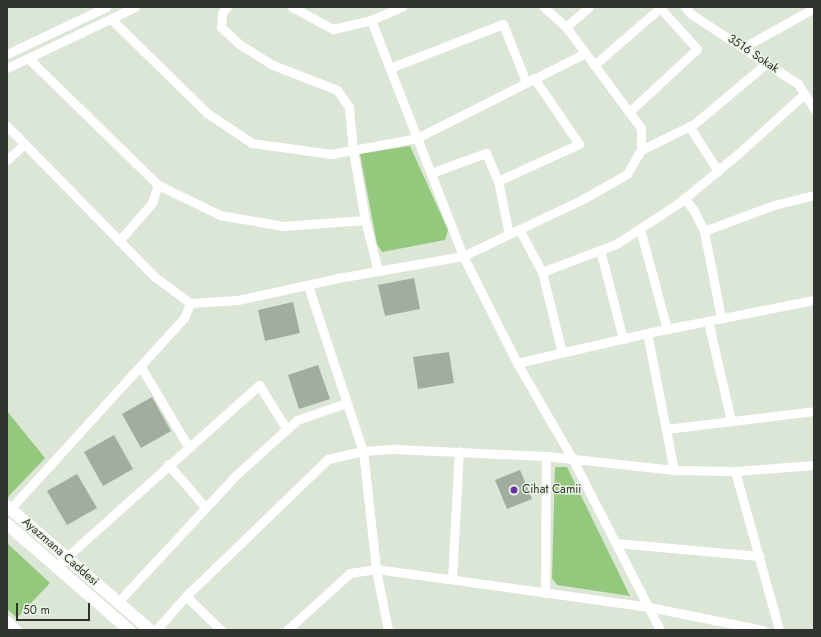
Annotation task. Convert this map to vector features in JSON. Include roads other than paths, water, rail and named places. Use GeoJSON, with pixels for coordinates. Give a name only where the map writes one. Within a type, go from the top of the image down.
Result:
{"type":"FeatureCollection","features":[{"type":"Feature","properties":{"kind":"main road","name":"Ayazmana Caddesi"},"geometry":{"type":"LineString","coordinates":[[9,507],[150,630]]}},
{"type":"Feature","properties":{"kind":"main road","name":"Ayazmana Caddesi"},"geometry":{"type":"LineString","coordinates":[[8,525],[129,630]]}},
{"type":"Feature","properties":{"kind":"street"},"geometry":{"type":"LineString","coordinates":[[7,54],[106,7]]}},
{"type":"Feature","properties":{"kind":"street"},"geometry":{"type":"LineString","coordinates":[[7,68],[135,7]]}},
{"type":"Feature","properties":{"kind":"street"},"geometry":{"type":"LineString","coordinates":[[227,7],[222,13],[221,27],[239,44],[273,65],[337,90],[350,107],[353,151],[365,220],[378,271]]}},
{"type":"Feature","properties":{"kind":"street"},"geometry":{"type":"LineString","coordinates":[[292,7],[333,29],[371,20],[402,7]]}},
{"type":"Feature","properties":{"kind":"street"},"geometry":{"type":"LineString","coordinates":[[7,126],[155,277],[190,303],[238,300],[378,271],[463,256],[583,199],[627,174],[641,150],[641,128],[566,27],[544,7]]}},
{"type":"Feature","properties":{"kind":"street"},"geometry":{"type":"LineString","coordinates":[[566,27],[589,7]]}},
{"type":"Feature","properties":{"kind":"street","name":"3516 Sokak"},"geometry":{"type":"LineString","coordinates":[[685,7],[691,14],[744,47],[798,84],[814,109]]}},
{"type":"Feature","properties":{"kind":"street"},"geometry":{"type":"LineString","coordinates":[[594,64],[660,8],[697,49],[629,112]]}},
{"type":"Feature","properties":{"kind":"street"},"geometry":{"type":"LineString","coordinates":[[744,47],[814,8]]}},
{"type":"Feature","properties":{"kind":"street"},"geometry":{"type":"LineString","coordinates":[[111,19],[207,113],[252,143],[331,154],[417,138],[585,53]]}},
{"type":"Feature","properties":{"kind":"street"},"geometry":{"type":"LineString","coordinates":[[371,20],[463,256],[517,363],[572,458],[660,630]]}},
{"type":"Feature","properties":{"kind":"street"},"geometry":{"type":"LineString","coordinates":[[390,68],[503,24],[530,80],[579,144],[498,181]]}},
{"type":"Feature","properties":{"kind":"street"},"geometry":{"type":"LineString","coordinates":[[28,58],[158,185],[220,215],[283,226],[365,220]]}},
{"type":"Feature","properties":{"kind":"street"},"geometry":{"type":"LineString","coordinates":[[641,150],[689,126],[767,63]]}},
{"type":"Feature","properties":{"kind":"street"},"geometry":{"type":"LineString","coordinates":[[542,272],[616,244],[640,229],[684,198],[718,171],[804,94]]}},
{"type":"Feature","properties":{"kind":"street"},"geometry":{"type":"LineString","coordinates":[[689,126],[718,171]]}},
{"type":"Feature","properties":{"kind":"street"},"geometry":{"type":"LineString","coordinates":[[7,160],[24,144]]}},
{"type":"Feature","properties":{"kind":"street"},"geometry":{"type":"LineString","coordinates":[[431,173],[486,153],[498,181],[509,234]]}},
{"type":"Feature","properties":{"kind":"street"},"geometry":{"type":"LineString","coordinates":[[119,241],[152,203],[158,185]]}},
{"type":"Feature","properties":{"kind":"street"},"geometry":{"type":"LineString","coordinates":[[704,232],[774,205],[814,195]]}},
{"type":"Feature","properties":{"kind":"street"},"geometry":{"type":"LineString","coordinates":[[684,198],[693,209],[704,232],[721,318]]}},
{"type":"Feature","properties":{"kind":"street"},"geometry":{"type":"LineString","coordinates":[[640,229],[667,329]]}},
{"type":"Feature","properties":{"kind":"street"},"geometry":{"type":"LineString","coordinates":[[520,230],[542,272],[562,353]]}},
{"type":"Feature","properties":{"kind":"street"},"geometry":{"type":"LineString","coordinates":[[600,250],[623,339]]}},
{"type":"Feature","properties":{"kind":"street"},"geometry":{"type":"LineString","coordinates":[[308,286],[363,451],[376,569],[388,630]]}},
{"type":"Feature","properties":{"kind":"street"},"geometry":{"type":"LineString","coordinates":[[517,363],[646,333],[814,300]]}},
{"type":"Feature","properties":{"kind":"street"},"geometry":{"type":"LineString","coordinates":[[9,507],[141,367],[184,318],[190,303]]}},
{"type":"Feature","properties":{"kind":"street"},"geometry":{"type":"LineString","coordinates":[[708,321],[731,421]]}},
{"type":"Feature","properties":{"kind":"street"},"geometry":{"type":"LineString","coordinates":[[646,333],[674,470]]}},
{"type":"Feature","properties":{"kind":"street"},"geometry":{"type":"LineString","coordinates":[[141,367],[188,446]]}},
{"type":"Feature","properties":{"kind":"street"},"geometry":{"type":"LineString","coordinates":[[57,568],[65,556],[259,385],[287,430]]}},
{"type":"Feature","properties":{"kind":"street"},"geometry":{"type":"LineString","coordinates":[[118,602],[235,476],[298,420],[346,403]]}},
{"type":"Feature","properties":{"kind":"street"},"geometry":{"type":"LineString","coordinates":[[666,429],[814,411]]}},
{"type":"Feature","properties":{"kind":"street"},"geometry":{"type":"LineString","coordinates":[[156,630],[186,596],[328,458],[363,451],[459,451],[572,458],[674,470],[735,471],[814,465]]}},
{"type":"Feature","properties":{"kind":"street"},"geometry":{"type":"LineString","coordinates":[[452,579],[459,451]]}},
{"type":"Feature","properties":{"kind":"street"},"geometry":{"type":"LineString","coordinates":[[545,592],[546,456]]}},
{"type":"Feature","properties":{"kind":"street"},"geometry":{"type":"LineString","coordinates":[[168,464],[206,508]]}},
{"type":"Feature","properties":{"kind":"street"},"geometry":{"type":"LineString","coordinates":[[735,471],[779,630]]}},
{"type":"Feature","properties":{"kind":"street"},"geometry":{"type":"LineString","coordinates":[[616,543],[759,556]]}},
{"type":"Feature","properties":{"kind":"street"},"geometry":{"type":"LineString","coordinates":[[287,630],[350,573],[376,569],[648,607],[763,630]]}},
{"type":"Feature","properties":{"kind":"street"},"geometry":{"type":"LineString","coordinates":[[186,596],[221,630]]}},
{"type":"Feature","properties":{"kind":"street"},"geometry":{"type":"LineString","coordinates":[[7,620],[17,630]]}},
{"type":"Feature","properties":{"kind":"place","name":"Cihat Camii"},"geometry":{"type":"Point","coordinates":[514,490]}}]}
